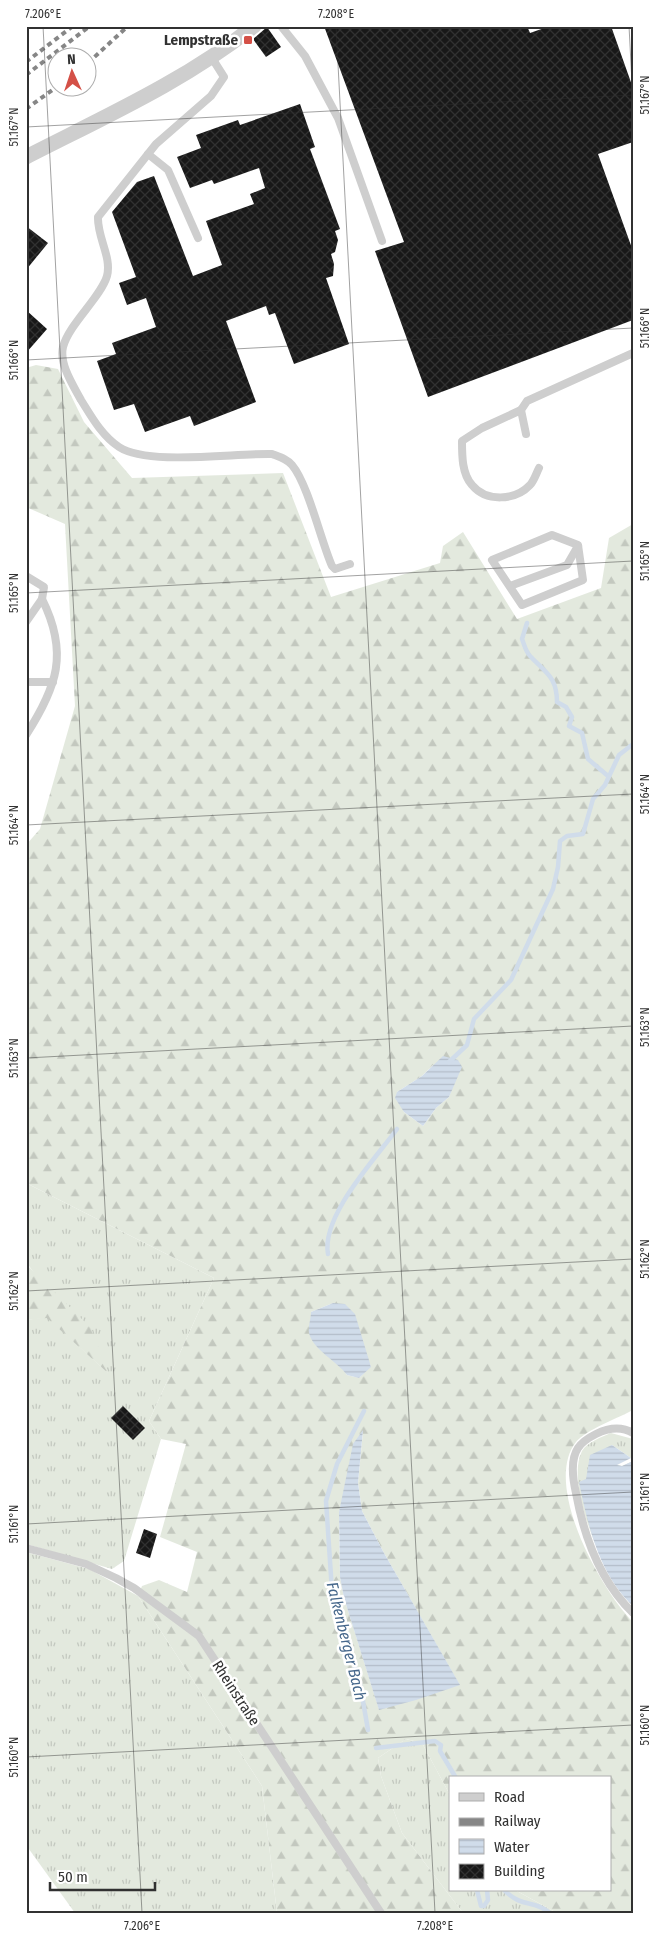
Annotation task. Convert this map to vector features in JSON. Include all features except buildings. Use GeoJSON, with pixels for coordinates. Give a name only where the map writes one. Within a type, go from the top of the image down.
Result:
{"type":"FeatureCollection","features":[{"type":"Feature","properties":{"kind":"street"},"geometry":{"type":"LineString","coordinates":[[26,157],[134,102],[212,58],[254,26]]}},
{"type":"Feature","properties":{"kind":"lane"},"geometry":{"type":"LineString","coordinates":[[282,26],[305,56],[338,118],[382,241]]}},
{"type":"Feature","properties":{"kind":"lane"},"geometry":{"type":"LineString","coordinates":[[212,58],[224,77],[211,96],[156,144],[98,217],[97,230],[108,265],[107,278],[68,336],[63,347],[62,358],[74,387],[96,424],[118,446],[139,456],[272,454],[286,459],[294,466],[302,484],[332,566],[335,570],[350,564]]}},
{"type":"Feature","properties":{"kind":"lane"},"geometry":{"type":"LineString","coordinates":[[148,154],[168,170],[198,238]]}},
{"type":"Feature","properties":{"kind":"lane"},"geometry":{"type":"LineString","coordinates":[[539,468],[532,484],[522,492],[498,498],[481,494],[470,484],[462,462],[462,441],[482,428],[521,410],[527,401],[538,394],[633,352]]}},
{"type":"Feature","properties":{"kind":"lane"},"geometry":{"type":"LineString","coordinates":[[521,410],[526,434]]}},
{"type":"Feature","properties":{"kind":"lane"},"geometry":{"type":"LineString","coordinates":[[552,535],[578,545],[583,580],[522,605],[492,560],[552,535]]}},
{"type":"Feature","properties":{"kind":"lane"},"geometry":{"type":"LineString","coordinates":[[510,586],[567,564],[578,545]]}},
{"type":"Feature","properties":{"kind":"lane"},"geometry":{"type":"LineString","coordinates":[[26,576],[44,587],[42,600],[26,622]]}},
{"type":"Feature","properties":{"kind":"lane"},"geometry":{"type":"LineString","coordinates":[[26,735],[46,700],[53,682],[59,655],[50,615],[42,600]]}},
{"type":"Feature","properties":{"kind":"lane"},"geometry":{"type":"LineString","coordinates":[[26,682],[53,682]]}},
{"type":"Feature","properties":{"kind":"lane"},"geometry":{"type":"LineString","coordinates":[[633,1433],[613,1428],[589,1438],[578,1447],[573,1476],[581,1522],[591,1551],[606,1578],[633,1614]]}},
{"type":"Feature","properties":{"kind":"lane","name":"Rheinstraße"},"geometry":{"type":"LineString","coordinates":[[26,1548],[86,1564],[116,1578],[134,1588],[199,1636],[381,1913]]}},
{"type":"Feature","properties":{"kind":"green space"},"geometry":{"type":"Polygon","coordinates":[[[36,365],[58,369],[84,422],[132,478],[283,473],[331,597],[440,563],[443,546],[463,532],[517,619],[601,588],[609,538],[633,524],[633,1410],[594,1429],[576,1442],[567,1461],[566,1484],[571,1509],[580,1536],[592,1562],[620,1607],[633,1622],[633,1913],[557,1913],[519,1892],[612,1892],[612,1776],[449,1776],[449,1793],[422,1743],[406,1739],[378,1758],[381,1776],[402,1833],[463,1913],[277,1913],[262,1786],[138,1596],[142,1586],[159,1580],[187,1592],[197,1552],[160,1537],[186,1444],[161,1439],[149,1421],[214,1278],[26,1183],[26,845],[40,829],[75,706],[65,524],[26,507],[26,368],[36,365]],[[433,1065],[422,1076],[397,1092],[404,1112],[423,1126],[436,1108],[449,1097],[454,1083],[433,1065]],[[333,1303],[311,1312],[317,1346],[340,1365],[347,1375],[359,1378],[371,1366],[333,1303]],[[363,1431],[339,1512],[340,1577],[344,1598],[379,1709],[459,1684],[362,1511],[358,1483],[363,1431]]]}},
{"type":"Feature","properties":{"kind":"green space"},"geometry":{"type":"Polygon","coordinates":[[[26,1183],[214,1278],[149,1421],[161,1439],[124,1561],[112,1569],[26,1544],[26,1320],[47,1317],[108,1373],[29,1266],[26,1268],[26,1183]]]}},
{"type":"Feature","properties":{"kind":"green space"},"geometry":{"type":"Polygon","coordinates":[[[28,1266],[91,1328],[109,1374],[47,1318],[26,1320],[26,1268],[28,1266]]]}},
{"type":"Feature","properties":{"kind":"green space"},"geometry":{"type":"Polygon","coordinates":[[[611,1433],[633,1439],[631,1458],[612,1445],[617,1465],[622,1466],[633,1461],[633,1606],[611,1576],[600,1555],[583,1509],[579,1486],[578,1467],[582,1451],[591,1442],[611,1433]]]}},
{"type":"Feature","properties":{"kind":"green space"},"geometry":{"type":"Polygon","coordinates":[[[26,1552],[89,1569],[138,1596],[262,1786],[277,1913],[75,1913],[26,1845],[26,1552]]]}},
{"type":"Feature","properties":{"kind":"green space"},"geometry":{"type":"Polygon","coordinates":[[[406,1739],[422,1743],[449,1793],[449,1892],[519,1892],[557,1913],[463,1913],[402,1833],[381,1776],[378,1758],[406,1739]]]}},
{"type":"Feature","properties":{"kind":"water"},"geometry":{"type":"Polygon","coordinates":[[[443,1056],[458,1060],[462,1067],[449,1097],[436,1108],[423,1126],[404,1112],[395,1098],[397,1092],[422,1076],[443,1056]]]}},
{"type":"Feature","properties":{"kind":"water"},"geometry":{"type":"Polygon","coordinates":[[[333,1303],[345,1304],[355,1314],[371,1367],[359,1378],[347,1375],[311,1339],[309,1328],[311,1312],[333,1303]]]}},
{"type":"Feature","properties":{"kind":"water"},"geometry":{"type":"Polygon","coordinates":[[[363,1430],[358,1483],[362,1511],[460,1685],[379,1710],[344,1598],[340,1577],[339,1512],[353,1444],[363,1430]]]}},
{"type":"Feature","properties":{"kind":"water"},"geometry":{"type":"Polygon","coordinates":[[[612,1445],[631,1458],[617,1465],[622,1466],[633,1461],[633,1606],[611,1579],[603,1564],[586,1515],[579,1482],[586,1479],[590,1455],[612,1445]]]}},
{"type":"Feature","properties":{"kind":"waterway"},"geometry":{"type":"LineString","coordinates":[[527,623],[522,639],[527,652],[553,681],[557,702],[566,707],[572,717],[569,726],[582,733],[588,759],[608,776]]}},
{"type":"Feature","properties":{"kind":"waterway","name":"Falkenberger Bach"},"geometry":{"type":"LineString","coordinates":[[449,1062],[467,1045],[474,1019],[511,980],[553,889],[558,867],[560,841],[567,836],[583,834],[593,799],[605,785],[619,755],[633,744]]}},
{"type":"Feature","properties":{"kind":"waterway","name":"Falkenberger Bach"},"geometry":{"type":"LineString","coordinates":[[328,1254],[328,1239],[341,1205],[364,1171],[397,1129]]}},
{"type":"Feature","properties":{"kind":"waterway","name":"Falkenberger Bach"},"geometry":{"type":"LineString","coordinates":[[364,1411],[337,1464],[326,1501],[332,1591],[360,1684],[368,1730]]}},
{"type":"Feature","properties":{"kind":"waterway","name":"Falkenberger Bach"},"geometry":{"type":"LineString","coordinates":[[376,1748],[435,1741],[441,1745],[440,1751],[455,1776]]}},
{"type":"Feature","properties":{"kind":"waterway","name":"Falkenberger Bach"},"geometry":{"type":"LineString","coordinates":[[478,1892],[481,1906],[484,1906],[488,1900],[487,1892]]}},
{"type":"Feature","properties":{"kind":"waterway","name":"Falkenberger Bach"},"geometry":{"type":"LineString","coordinates":[[506,1892],[517,1900],[538,1906],[550,1913]]}},
{"type":"Feature","properties":{"kind":"railway"},"geometry":{"type":"LineString","coordinates":[[26,62],[73,26]]}},
{"type":"Feature","properties":{"kind":"railway"},"geometry":{"type":"LineString","coordinates":[[26,75],[90,26]]}},
{"type":"Feature","properties":{"kind":"railway"},"geometry":{"type":"LineString","coordinates":[[98,54],[128,26]]}},
{"type":"Feature","properties":{"kind":"railway"},"geometry":{"type":"LineString","coordinates":[[26,109],[48,93]]}},
{"type":"Feature","properties":{"kind":"place","name":"Lempstraße"},"geometry":{"type":"Point","coordinates":[248,40]}}]}
